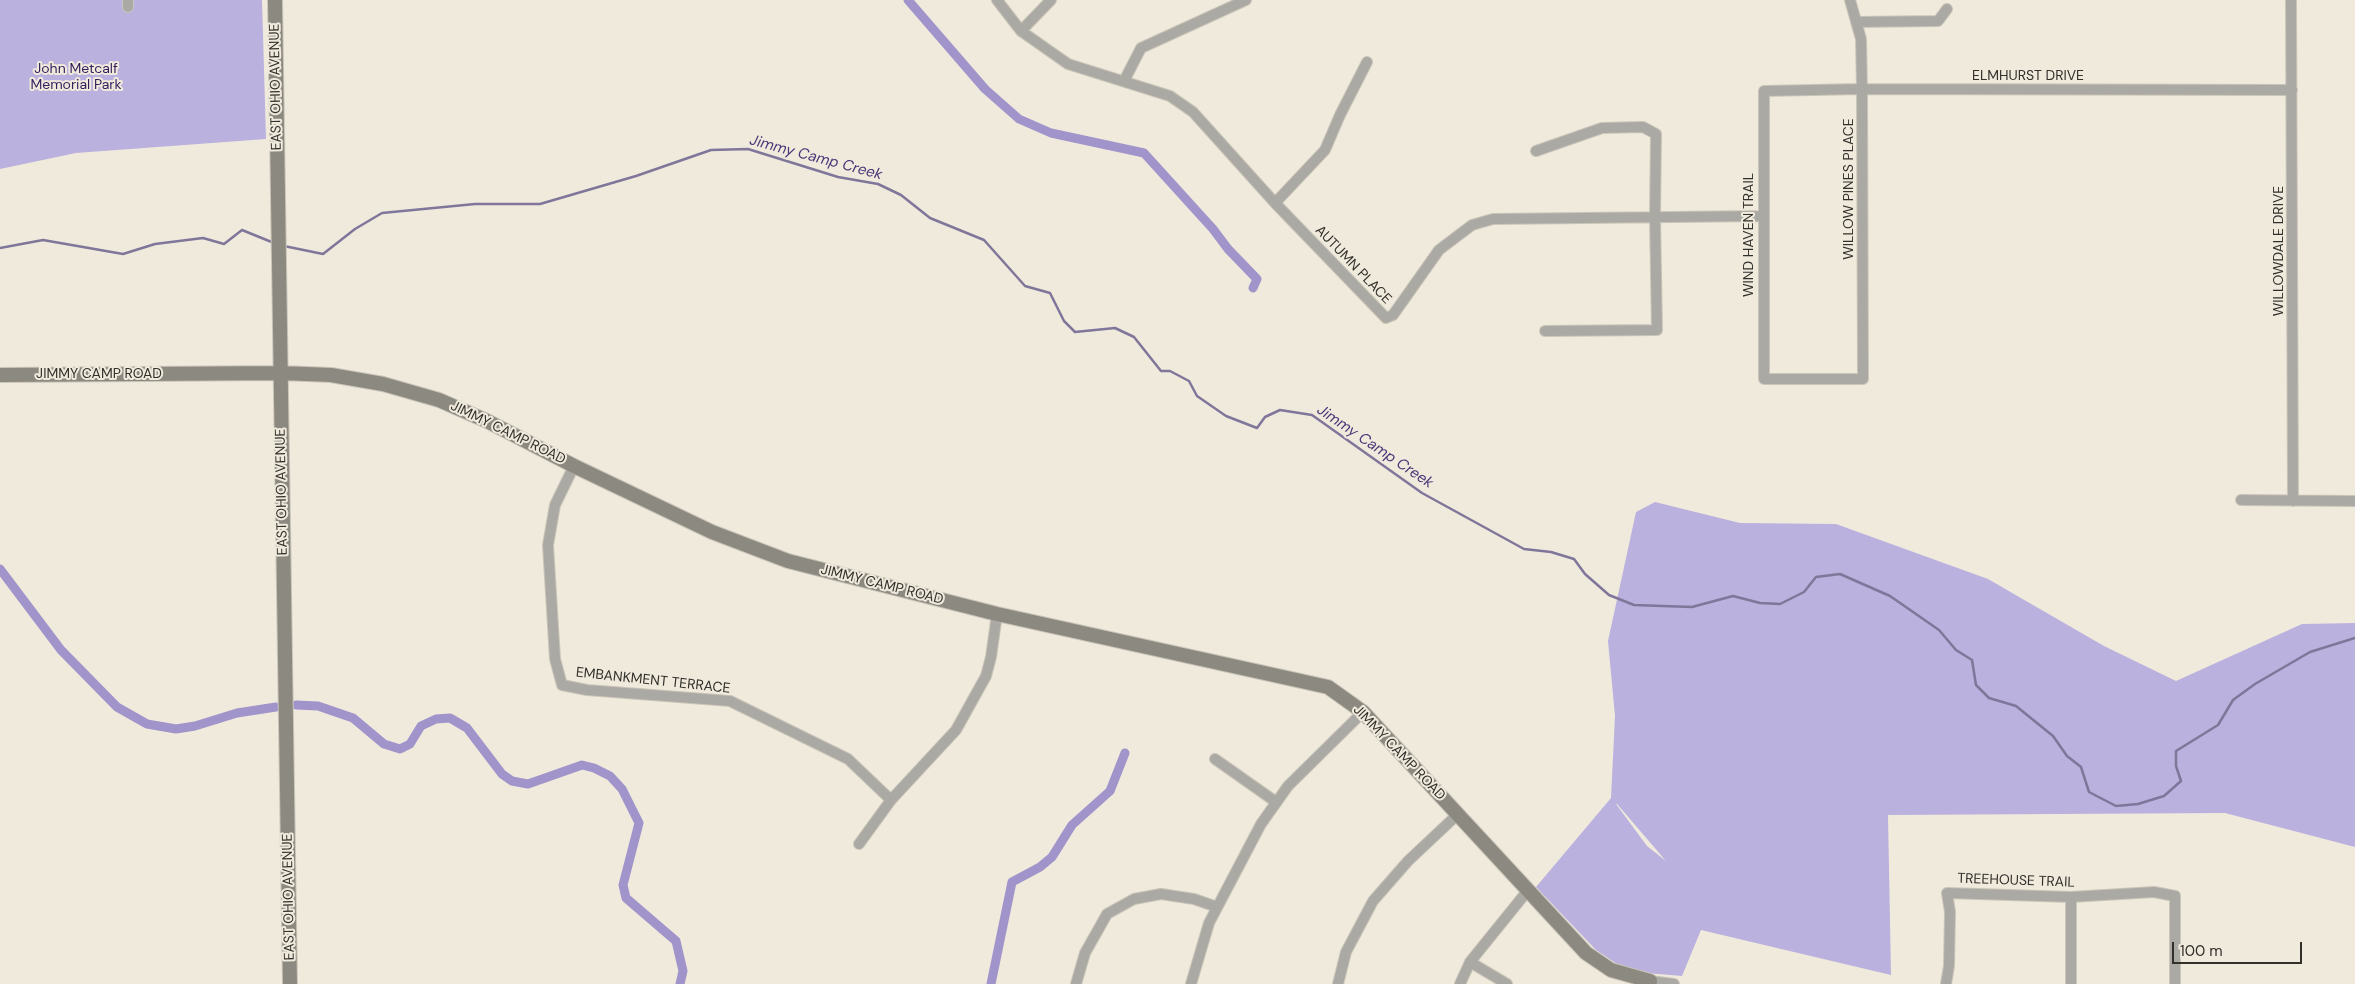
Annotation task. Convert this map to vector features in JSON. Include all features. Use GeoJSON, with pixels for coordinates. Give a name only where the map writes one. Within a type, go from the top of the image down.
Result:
{"type":"FeatureCollection","features":[{"type":"Feature","properties":{"kind":"street","name":"EAST OHIO AVENUE"},"geometry":{"type":"LineString","coordinates":[[275,0],[290,984]]}},
{"type":"Feature","properties":{"kind":"street","name":"AUTUMN PLACE"},"geometry":{"type":"LineString","coordinates":[[998,0],[1021,31],[1068,64],[1170,96],[1193,112],[1275,203],[1386,318],[1392,315],[1439,250],[1472,225],[1493,219],[1762,216]]}},
{"type":"Feature","properties":{"kind":"street"},"geometry":{"type":"LineString","coordinates":[[1021,31],[1051,0]]}},
{"type":"Feature","properties":{"kind":"street"},"geometry":{"type":"LineString","coordinates":[[1124,81],[1141,48],[1246,0]]}},
{"type":"Feature","properties":{"kind":"street","name":"WILLOW PINES PLACE"},"geometry":{"type":"LineString","coordinates":[[1764,379],[1863,379],[1861,39],[1850,0]]}},
{"type":"Feature","properties":{"kind":"street","name":"WILLOWDALE DRIVE"},"geometry":{"type":"LineString","coordinates":[[2291,0],[2293,501]]}},
{"type":"Feature","properties":{"kind":"street"},"geometry":{"type":"LineString","coordinates":[[1856,22],[1938,21],[1947,9]]}},
{"type":"Feature","properties":{"kind":"street"},"geometry":{"type":"LineString","coordinates":[[1275,203],[1326,150],[1340,115],[1367,62]]}},
{"type":"Feature","properties":{"kind":"street","name":"ELMHURST DRIVE"},"geometry":{"type":"LineString","coordinates":[[1764,91],[1862,89],[2292,90]]}},
{"type":"Feature","properties":{"kind":"street","name":"WIND HAVEN TRAIL"},"geometry":{"type":"LineString","coordinates":[[1764,91],[1762,216],[1764,379]]}},
{"type":"Feature","properties":{"kind":"street"},"geometry":{"type":"LineString","coordinates":[[1536,151],[1602,128],[1643,127],[1656,134],[1657,330],[1545,330]]}},
{"type":"Feature","properties":{"kind":"street","name":"JIMMY CAMP ROAD"},"geometry":{"type":"LineString","coordinates":[[0,375],[282,372],[331,375],[383,384],[439,400],[487,421],[574,466],[712,532],[788,561],[997,614],[1328,687],[1363,712],[1529,889],[1586,953],[1611,970],[1649,983],[1674,984]]}},
{"type":"Feature","properties":{"kind":"street","name":"EMBANKMENT TERRACE"},"geometry":{"type":"LineString","coordinates":[[574,466],[555,505],[548,545],[555,659],[562,685],[587,690],[730,701],[848,758],[891,800]]}},
{"type":"Feature","properties":{"kind":"street"},"geometry":{"type":"LineString","coordinates":[[2241,500],[2355,502]]}},
{"type":"Feature","properties":{"kind":"street"},"geometry":{"type":"LineString","coordinates":[[859,844],[891,800],[956,730],[986,676],[991,658],[997,614]]}},
{"type":"Feature","properties":{"kind":"street"},"geometry":{"type":"LineString","coordinates":[[1191,984],[1208,923],[1261,824],[1288,786],[1363,712]]}},
{"type":"Feature","properties":{"kind":"street"},"geometry":{"type":"LineString","coordinates":[[1215,759],[1276,802]]}},
{"type":"Feature","properties":{"kind":"street"},"geometry":{"type":"LineString","coordinates":[[1338,984],[1346,952],[1373,901],[1408,861],[1458,814]]}},
{"type":"Feature","properties":{"kind":"street"},"geometry":{"type":"LineString","coordinates":[[1460,984],[1470,962],[1529,889]]}},
{"type":"Feature","properties":{"kind":"street","name":"TREEHOUSE TRAIL"},"geometry":{"type":"LineString","coordinates":[[1946,984],[1949,966],[1950,912],[1947,893],[2071,897],[2154,892],[2175,896],[2175,984]]}},
{"type":"Feature","properties":{"kind":"street"},"geometry":{"type":"LineString","coordinates":[[1076,984],[1085,953],[1107,914],[1134,899],[1160,894],[1194,899],[1217,907]]}},
{"type":"Feature","properties":{"kind":"street"},"geometry":{"type":"LineString","coordinates":[[2071,897],[2071,984]]}},
{"type":"Feature","properties":{"kind":"street"},"geometry":{"type":"LineString","coordinates":[[1470,962],[1507,984]]}},
{"type":"Feature","properties":{"kind":"green space","name":"John Metcalf Memorial Park"},"geometry":{"type":"Polygon","coordinates":[[[0,0],[262,0],[266,139],[76,153],[0,169],[0,0]]]}},
{"type":"Feature","properties":{"kind":"green space"},"geometry":{"type":"Polygon","coordinates":[[[1655,502],[1740,523],[1836,524],[1988,579],[2104,646],[2176,681],[2302,624],[2355,623],[2355,847],[2225,813],[1888,815],[1891,975],[1701,930],[1682,976],[1646,973],[1617,964],[1596,950],[1536,887],[1611,798],[1615,716],[1608,641],[1636,512],[1655,502]],[[1617,804],[1647,846],[1666,861],[1617,804]]]}},
{"type":"Feature","properties":{"kind":"waterway"},"geometry":{"type":"LineString","coordinates":[[908,0],[985,89],[1019,119],[1051,133],[1144,153],[1213,229],[1228,249],[1257,279],[1253,288]]}},
{"type":"Feature","properties":{"kind":"waterway","name":"Jimmy Camp Creek"},"geometry":{"type":"LineString","coordinates":[[284,246],[323,254],[355,229],[382,213],[475,204],[540,204],[636,176],[711,150],[748,149],[838,177],[878,184],[901,195],[930,218],[984,240],[1025,286],[1050,293],[1064,321],[1075,332],[1115,328],[1134,337],[1161,371],[1170,371],[1189,381],[1197,396],[1226,416],[1257,428],[1265,417],[1280,410],[1312,415],[1422,493],[1524,549],[1551,552],[1574,559],[1585,574],[1609,595],[1634,605],[1692,607],[1733,596],[1760,603],[1780,604],[1804,592],[1816,577],[1840,574],[1890,596],[1939,630],[1956,650],[1972,660],[1976,685],[1989,698],[2016,706],[2053,736],[2067,756],[2081,767],[2089,792],[2116,806],[2138,804],[2164,796],[2181,781],[2176,766],[2176,751],[2218,725],[2233,700],[2255,684],[2310,652],[2355,638]]}},
{"type":"Feature","properties":{"kind":"waterway","name":"Jimmy Camp Creek"},"geometry":{"type":"LineString","coordinates":[[0,248],[43,240],[123,254],[155,244],[203,238],[224,244],[242,230],[274,243]]}},
{"type":"Feature","properties":{"kind":"waterway"},"geometry":{"type":"LineString","coordinates":[[0,569],[61,650],[117,707],[147,724],[176,729],[195,726],[237,713],[276,707]]}},
{"type":"Feature","properties":{"kind":"waterway"},"geometry":{"type":"LineString","coordinates":[[296,705],[318,706],[353,718],[384,744],[400,749],[410,744],[421,726],[436,719],[450,718],[467,728],[502,774],[512,781],[528,784],[582,765],[594,768],[610,776],[622,789],[639,823],[623,885],[626,898],[676,941],[683,971],[680,984]]}},
{"type":"Feature","properties":{"kind":"waterway"},"geometry":{"type":"LineString","coordinates":[[991,984],[1012,882],[1040,867],[1052,857],[1072,825],[1110,791],[1125,753]]}}]}
